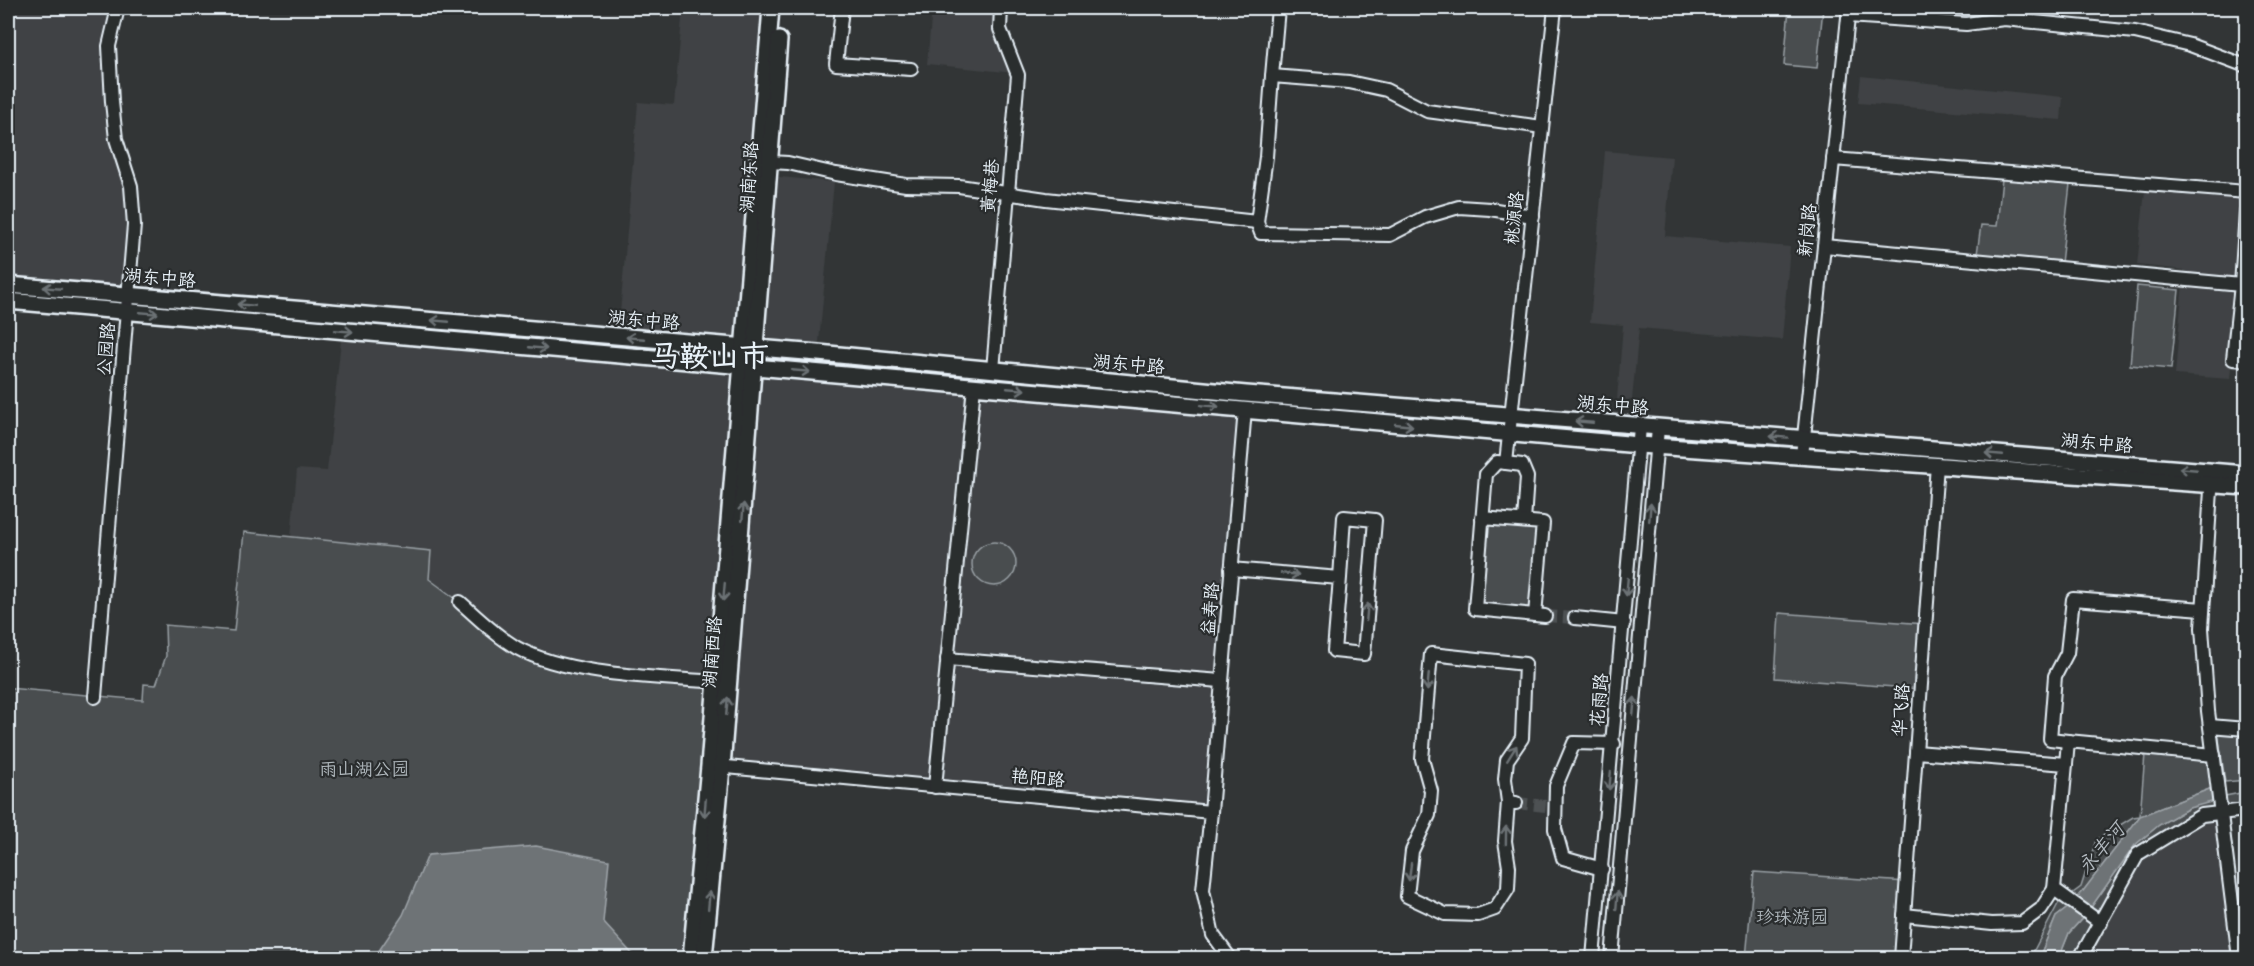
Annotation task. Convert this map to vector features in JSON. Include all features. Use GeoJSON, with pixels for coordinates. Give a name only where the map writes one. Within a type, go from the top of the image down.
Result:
{"type":"FeatureCollection","features":[{"type":"Feature","properties":{"kind":"main road"},"geometry":{"type":"LineString","coordinates":[[748,367],[771,8]]}},
{"type":"Feature","properties":{"kind":"main road","name":"湖南东路"},"geometry":{"type":"LineString","coordinates":[[750,348],[770,162],[781,8]]}},
{"type":"Feature","properties":{"kind":"main road","name":"湖东中路"},"geometry":{"type":"LineString","coordinates":[[8,285],[750,348],[1257,395],[1640,427],[1804,438],[2212,478],[2247,488]]}},
{"type":"Feature","properties":{"kind":"main road","name":"湖东中路"},"geometry":{"type":"LineString","coordinates":[[8,301],[1639,445],[1937,465],[2212,478],[2247,474]]}},
{"type":"Feature","properties":{"kind":"main road","name":"湖南西路"},"geometry":{"type":"LineString","coordinates":[[691,958],[716,766],[716,682],[748,367]]}},
{"type":"Feature","properties":{"kind":"main road","name":"湖南西路"},"geometry":{"type":"LineString","coordinates":[[704,958],[716,766],[748,367]]}},
{"type":"Feature","properties":{"kind":"street","name":"公园路"},"geometry":{"type":"LineString","coordinates":[[95,697],[134,225],[131,186],[116,139],[109,46],[118,8]]}},
{"type":"Feature","properties":{"kind":"street"},"geometry":{"type":"LineString","coordinates":[[842,8],[836,64],[911,69]]}},
{"type":"Feature","properties":{"kind":"street","name":"黄梅巷"},"geometry":{"type":"LineString","coordinates":[[993,370],[1018,75],[1000,29],[1001,8]]}},
{"type":"Feature","properties":{"kind":"street"},"geometry":{"type":"LineString","coordinates":[[1278,8],[1266,157],[1257,222],[1261,233],[1390,235],[1425,217],[1458,207],[1490,209],[1533,216]]}},
{"type":"Feature","properties":{"kind":"street","name":"桃源路"},"geometry":{"type":"LineString","coordinates":[[1506,463],[1555,8]]}},
{"type":"Feature","properties":{"kind":"street"},"geometry":{"type":"LineString","coordinates":[[1849,12],[1966,24],[2004,19],[2135,32],[2190,45],[2247,66]]}},
{"type":"Feature","properties":{"kind":"street","name":"新岗路"},"geometry":{"type":"LineString","coordinates":[[1802,456],[1849,12]]}},
{"type":"Feature","properties":{"kind":"street"},"geometry":{"type":"LineString","coordinates":[[1272,76],[1349,82],[1386,90],[1427,111],[1542,127]]}},
{"type":"Feature","properties":{"kind":"street"},"geometry":{"type":"LineString","coordinates":[[1833,159],[2247,192]]}},
{"type":"Feature","properties":{"kind":"street"},"geometry":{"type":"LineString","coordinates":[[770,162],[788,163],[836,174],[906,184],[959,186],[1008,194],[1257,222]]}},
{"type":"Feature","properties":{"kind":"street"},"geometry":{"type":"LineString","coordinates":[[2247,212],[2233,359],[2247,360]]}},
{"type":"Feature","properties":{"kind":"street"},"geometry":{"type":"LineString","coordinates":[[1824,246],[2241,285]]}},
{"type":"Feature","properties":{"kind":"street"},"geometry":{"type":"LineString","coordinates":[[935,787],[974,386]]}},
{"type":"Feature","properties":{"kind":"street","name":"益寿路"},"geometry":{"type":"LineString","coordinates":[[1211,812],[1245,409]]}},
{"type":"Feature","properties":{"kind":"street","name":"花雨路"},"geometry":{"type":"LineString","coordinates":[[1593,958],[1614,744],[1640,427]]}},
{"type":"Feature","properties":{"kind":"street"},"geometry":{"type":"LineString","coordinates":[[1612,958],[1658,428]]}},
{"type":"Feature","properties":{"kind":"street"},"geometry":{"type":"LineString","coordinates":[[1482,518],[1543,523],[1540,615],[1475,609],[1482,518],[1486,474],[1497,462],[1522,465],[1527,477],[1524,521]]}},
{"type":"Feature","properties":{"kind":"street","name":"华飞路"},"geometry":{"type":"LineString","coordinates":[[1901,958],[1937,465]]}},
{"type":"Feature","properties":{"kind":"street"},"geometry":{"type":"LineString","coordinates":[[2212,478],[2202,628],[2210,726],[2240,958]]}},
{"type":"Feature","properties":{"kind":"street"},"geometry":{"type":"LineString","coordinates":[[1344,517],[1375,520],[1364,654],[1334,651],[1340,578],[1344,517]]}},
{"type":"Feature","properties":{"kind":"street"},"geometry":{"type":"LineString","coordinates":[[1231,569],[1340,578]]}},
{"type":"Feature","properties":{"kind":"street"},"geometry":{"type":"LineString","coordinates":[[2049,762],[2055,676],[2067,653],[2073,599],[2203,609]]}},
{"type":"Feature","properties":{"kind":"street"},"geometry":{"type":"LineString","coordinates":[[460,602],[516,647],[546,661],[611,673],[716,682]]}},
{"type":"Feature","properties":{"kind":"street"},"geometry":{"type":"LineString","coordinates":[[1575,618],[1624,622]]}},
{"type":"Feature","properties":{"kind":"street"},"geometry":{"type":"LineString","coordinates":[[1431,654],[1525,664],[1522,738],[1507,760],[1505,779],[1512,802],[1505,841],[1509,867],[1508,889],[1495,909],[1478,915],[1445,914],[1407,896],[1412,851],[1429,815],[1431,790],[1422,759],[1431,654]]}},
{"type":"Feature","properties":{"kind":"street"},"geometry":{"type":"LineString","coordinates":[[947,659],[1221,681]]}},
{"type":"Feature","properties":{"kind":"street"},"geometry":{"type":"LineString","coordinates":[[2210,726],[2247,729]]}},
{"type":"Feature","properties":{"kind":"street"},"geometry":{"type":"LineString","coordinates":[[2050,739],[2214,755]]}},
{"type":"Feature","properties":{"kind":"street"},"geometry":{"type":"LineString","coordinates":[[1904,915],[1992,924],[2022,923],[2041,909],[2054,889],[2068,741]]}},
{"type":"Feature","properties":{"kind":"street"},"geometry":{"type":"LineString","coordinates":[[1602,869],[1563,858],[1551,806],[1556,786],[1574,743],[1614,744]]}},
{"type":"Feature","properties":{"kind":"street"},"geometry":{"type":"LineString","coordinates":[[1916,752],[2066,764]]}},
{"type":"Feature","properties":{"kind":"street","name":"艳阳路"},"geometry":{"type":"LineString","coordinates":[[716,766],[1211,812]]}},
{"type":"Feature","properties":{"kind":"street"},"geometry":{"type":"LineString","coordinates":[[2080,958],[2138,854],[2202,815],[2247,810]]}},
{"type":"Feature","properties":{"kind":"street"},"geometry":{"type":"LineString","coordinates":[[1211,812],[1203,890],[1213,935],[1230,958]]}},
{"type":"Feature","properties":{"kind":"street"},"geometry":{"type":"LineString","coordinates":[[2054,889],[2101,923]]}},
{"type":"Feature","properties":{"kind":"shaded area"},"geometry":{"type":"Polygon","coordinates":[[[8,8],[118,8],[112,94],[131,187],[128,295],[8,285],[8,8]]]}},
{"type":"Feature","properties":{"kind":"shaded area"},"geometry":{"type":"Polygon","coordinates":[[[683,8],[771,8],[744,348],[618,337],[638,102],[674,105],[683,8]]]}},
{"type":"Feature","properties":{"kind":"shaded area"},"geometry":{"type":"Polygon","coordinates":[[[932,8],[1000,8],[1015,73],[927,64],[932,8]]]}},
{"type":"Feature","properties":{"kind":"shaded area"},"geometry":{"type":"Polygon","coordinates":[[[1861,76],[2063,97],[2061,120],[1858,103],[1861,76]]]}},
{"type":"Feature","properties":{"kind":"shaded area"},"geometry":{"type":"Polygon","coordinates":[[[2246,136],[2246,369],[2231,368],[2230,379],[2175,375],[2184,270],[2137,265],[2145,191],[2240,199],[2246,136]]]}},
{"type":"Feature","properties":{"kind":"shaded area"},"geometry":{"type":"Polygon","coordinates":[[[1605,151],[1672,157],[1665,236],[1790,247],[1782,340],[1639,328],[1632,400],[1617,399],[1623,325],[1590,322],[1605,151]]]}},
{"type":"Feature","properties":{"kind":"shaded area"},"geometry":{"type":"Polygon","coordinates":[[[769,176],[834,182],[818,353],[756,349],[769,176]]]}},
{"type":"Feature","properties":{"kind":"shaded area"},"geometry":{"type":"Polygon","coordinates":[[[342,331],[742,369],[716,682],[546,661],[488,626],[429,578],[430,551],[291,537],[297,469],[327,471],[342,331]]]}},
{"type":"Feature","properties":{"kind":"shaded area"},"geometry":{"type":"Polygon","coordinates":[[[754,367],[1245,409],[1211,812],[722,767],[754,367]]]}},
{"type":"Feature","properties":{"kind":"shaded area"},"geometry":{"type":"Polygon","coordinates":[[[2212,788],[2215,801],[2189,808],[2159,825],[2135,845],[2087,913],[2069,933],[2059,958],[2039,958],[2056,917],[2074,903],[2140,816],[2212,788]]]}},
{"type":"Feature","properties":{"kind":"shaded area"},"geometry":{"type":"Polygon","coordinates":[[[2222,813],[2239,958],[2080,958],[2138,854],[2202,815],[2222,813]]]}},
{"type":"Feature","properties":{"kind":"shaded area"},"geometry":{"type":"Polygon","coordinates":[[[536,846],[609,860],[603,922],[636,958],[374,958],[403,915],[428,855],[536,846]]]}},
{"type":"Feature","properties":{"kind":"green space"},"geometry":{"type":"Polygon","coordinates":[[[1789,8],[1823,8],[1817,68],[1784,65],[1789,8]]]}},
{"type":"Feature","properties":{"kind":"green space"},"geometry":{"type":"Polygon","coordinates":[[[2002,179],[2070,184],[2061,263],[1977,254],[1981,225],[1997,226],[2002,179]]]}},
{"type":"Feature","properties":{"kind":"green space"},"geometry":{"type":"Polygon","coordinates":[[[2137,286],[2179,290],[2171,369],[2130,365],[2137,286]]]}},
{"type":"Feature","properties":{"kind":"green space"},"geometry":{"type":"Polygon","coordinates":[[[1486,523],[1538,526],[1531,608],[1479,603],[1486,523]]]}},
{"type":"Feature","properties":{"kind":"green space","name":"雨山湖公园"},"geometry":{"type":"Polygon","coordinates":[[[244,532],[431,551],[429,579],[488,626],[546,661],[716,682],[691,958],[8,958],[8,688],[143,700],[144,684],[156,685],[166,656],[165,625],[234,631],[244,532]]]}},
{"type":"Feature","properties":{"kind":"green space"},"geometry":{"type":"Polygon","coordinates":[[[994,542],[1010,548],[1016,564],[1010,580],[994,586],[978,580],[972,564],[978,548],[994,542]]]}},
{"type":"Feature","properties":{"kind":"green space"},"geometry":{"type":"Polygon","coordinates":[[[1779,613],[1925,624],[1921,689],[1775,678],[1779,613]]]}},
{"type":"Feature","properties":{"kind":"green space"},"geometry":{"type":"Polygon","coordinates":[[[2218,732],[2246,734],[2246,780],[2225,782],[2218,732]]]}},
{"type":"Feature","properties":{"kind":"green space"},"geometry":{"type":"Polygon","coordinates":[[[2145,754],[2210,759],[2212,788],[2140,816],[2145,754]]]}},
{"type":"Feature","properties":{"kind":"green space"},"geometry":{"type":"Polygon","coordinates":[[[2246,792],[2246,810],[2202,815],[2138,855],[2080,958],[2059,958],[2069,933],[2087,913],[2135,845],[2159,825],[2189,808],[2225,796],[2246,792]]]}},
{"type":"Feature","properties":{"kind":"green space"},"geometry":{"type":"Polygon","coordinates":[[[2140,816],[2074,903],[2056,917],[2039,958],[2030,958],[2058,904],[2081,887],[2096,840],[2133,817],[2140,816]]]}},
{"type":"Feature","properties":{"kind":"green space","name":"珍珠游园"},"geometry":{"type":"Polygon","coordinates":[[[1754,872],[1907,882],[1901,958],[1746,958],[1754,872]]]}},
{"type":"Feature","properties":{"kind":"tunnel"},"geometry":{"type":"LineString","coordinates":[[1545,616],[1575,618]]}},
{"type":"Feature","properties":{"kind":"tunnel"},"geometry":{"type":"LineString","coordinates":[[1516,803],[1546,806]]}},
{"type":"Feature","properties":{"kind":"district","name":"马鞍山市"},"geometry":{"type":"Point","coordinates":[709,356]}},
{"type":"Feature","properties":{"kind":"water label","name":"永丰河"},"geometry":{"type":"Point","coordinates":[2101,848]}}]}
